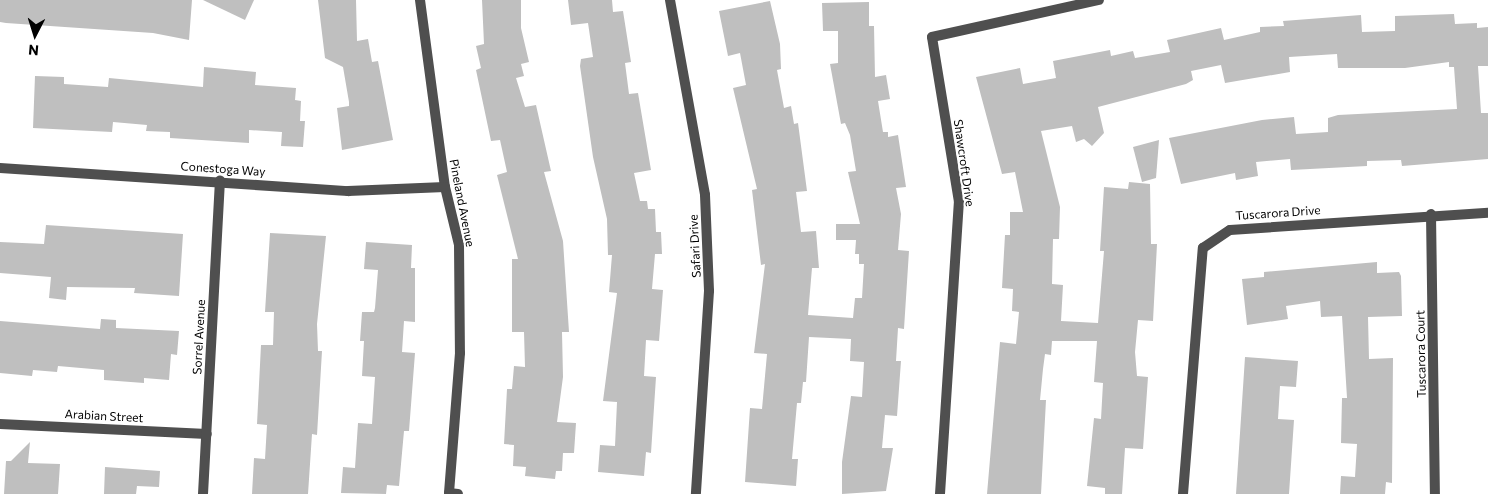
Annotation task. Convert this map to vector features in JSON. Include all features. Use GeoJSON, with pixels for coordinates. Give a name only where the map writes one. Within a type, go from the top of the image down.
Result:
{"type":"FeatureCollection","features":[{"type":"Feature","properties":{"kind":"street","name":"Pineland Avenue"},"geometry":{"type":"LineString","coordinates":[[420,0],[445,187],[459,245],[460,353],[449,493],[458,494]]}},
{"type":"Feature","properties":{"kind":"street","name":"Safari Drive"},"geometry":{"type":"LineString","coordinates":[[670,0],[706,214],[710,291],[696,494]]}},
{"type":"Feature","properties":{"kind":"street","name":"Shawcroft Drive"},"geometry":{"type":"LineString","coordinates":[[940,494],[959,202],[932,37],[1100,0]]}},
{"type":"Feature","properties":{"kind":"street","name":"Conestoga Way"},"geometry":{"type":"LineString","coordinates":[[0,168],[220,180],[348,191],[445,187]]}},
{"type":"Feature","properties":{"kind":"street","name":"Sorrel Avenue"},"geometry":{"type":"LineString","coordinates":[[203,494],[220,180]]}},
{"type":"Feature","properties":{"kind":"street","name":"Tuscarora Drive"},"geometry":{"type":"LineString","coordinates":[[1183,494],[1203,248],[1230,230],[1431,214],[1488,212]]}},
{"type":"Feature","properties":{"kind":"street","name":"Tuscarora Court"},"geometry":{"type":"LineString","coordinates":[[1431,214],[1434,494]]}},
{"type":"Feature","properties":{"kind":"street","name":"Arabian Street"},"geometry":{"type":"LineString","coordinates":[[0,424],[207,434]]}},
{"type":"Feature","properties":{"kind":"building"},"geometry":{"type":"Polygon","coordinates":[[[0,0],[192,0],[189,40],[153,33],[0,22],[0,0]]]}},
{"type":"Feature","properties":{"kind":"building"},"geometry":{"type":"Polygon","coordinates":[[[203,0],[254,0],[245,20],[203,0]]]}},
{"type":"Feature","properties":{"kind":"building"},"geometry":{"type":"Polygon","coordinates":[[[318,0],[356,0],[357,41],[368,39],[372,62],[378,61],[393,140],[342,150],[337,108],[349,106],[349,102],[343,67],[325,58],[318,0]]]}},
{"type":"Feature","properties":{"kind":"building"},"geometry":{"type":"Polygon","coordinates":[[[482,0],[521,0],[521,28],[529,62],[521,64],[524,76],[516,78],[525,107],[536,105],[551,171],[544,172],[563,241],[569,332],[562,332],[563,377],[557,422],[576,423],[574,453],[563,453],[562,471],[556,471],[555,479],[525,476],[526,467],[513,466],[514,445],[504,444],[507,389],[512,389],[514,366],[525,367],[524,332],[512,332],[512,259],[518,259],[497,175],[507,172],[500,140],[491,141],[476,70],[481,68],[476,46],[484,44],[482,0]]]}},
{"type":"Feature","properties":{"kind":"building"},"geometry":{"type":"Polygon","coordinates":[[[568,0],[612,0],[613,12],[623,11],[631,62],[625,63],[629,94],[638,93],[651,170],[634,173],[640,201],[647,201],[648,209],[655,209],[656,232],[661,232],[662,254],[655,254],[652,289],[663,290],[659,341],[646,340],[644,376],[656,377],[651,453],[646,452],[644,476],[598,472],[600,445],[615,446],[617,402],[603,401],[617,293],[609,292],[612,255],[608,255],[607,219],[593,157],[580,66],[581,59],[593,57],[588,23],[571,25],[568,0]]]}},
{"type":"Feature","properties":{"kind":"building"},"geometry":{"type":"Polygon","coordinates":[[[770,1],[780,44],[781,69],[777,70],[784,108],[791,106],[794,124],[798,123],[807,191],[796,192],[801,232],[816,231],[819,268],[812,268],[808,315],[853,318],[855,298],[862,298],[864,264],[859,264],[859,254],[855,254],[856,240],[836,240],[836,224],[860,224],[848,172],[856,171],[850,135],[845,123],[841,124],[830,64],[838,63],[838,31],[823,31],[822,3],[869,2],[869,26],[874,26],[875,77],[886,75],[890,99],[878,101],[883,132],[888,132],[888,137],[898,135],[906,187],[896,188],[901,214],[898,250],[909,251],[904,329],[898,328],[896,361],[901,361],[897,416],[885,415],[882,448],[893,448],[886,491],[842,494],[842,462],[851,396],[862,397],[864,362],[850,361],[851,339],[809,337],[806,382],[803,382],[801,403],[797,403],[792,459],[798,459],[796,486],[745,482],[750,408],[762,409],[767,354],[754,353],[765,264],[761,265],[752,190],[757,189],[733,88],[746,85],[740,53],[728,56],[719,11],[770,1]]]}},
{"type":"Feature","properties":{"kind":"building"},"geometry":{"type":"Polygon","coordinates":[[[1454,14],[1455,24],[1477,23],[1477,28],[1488,27],[1488,66],[1478,66],[1481,113],[1488,113],[1488,159],[1402,166],[1401,160],[1367,161],[1367,166],[1291,170],[1290,159],[1256,162],[1258,176],[1236,180],[1235,173],[1181,184],[1169,138],[1262,120],[1294,117],[1296,134],[1328,132],[1328,118],[1338,115],[1457,109],[1454,67],[1449,67],[1449,62],[1405,68],[1338,68],[1337,54],[1289,57],[1290,72],[1225,83],[1221,65],[1191,71],[1193,80],[1186,84],[1098,107],[1104,133],[1092,146],[1084,139],[1076,142],[1072,126],[1041,131],[1060,207],[1059,239],[1053,239],[1052,284],[1063,285],[1061,321],[1098,323],[1104,251],[1100,251],[1104,187],[1128,189],[1129,182],[1150,184],[1151,244],[1157,244],[1153,321],[1138,320],[1135,352],[1137,376],[1148,377],[1143,449],[1125,448],[1122,494],[1105,494],[1105,488],[1087,486],[1094,418],[1101,419],[1103,383],[1094,382],[1097,341],[1052,341],[1051,355],[1045,354],[1040,400],[1046,400],[1041,494],[987,494],[1000,342],[1016,344],[1019,312],[1012,311],[1013,289],[1002,288],[1005,235],[1010,235],[1010,212],[1023,212],[1015,172],[1002,174],[976,77],[1020,68],[1023,84],[1056,78],[1053,61],[1110,50],[1111,56],[1133,51],[1135,58],[1170,52],[1167,40],[1221,28],[1224,40],[1260,32],[1260,27],[1284,26],[1283,21],[1361,15],[1362,32],[1395,31],[1395,16],[1454,14]]]}},
{"type":"Feature","properties":{"kind":"building"},"geometry":{"type":"Polygon","coordinates":[[[204,67],[256,72],[255,85],[296,88],[295,100],[301,101],[300,121],[305,121],[303,147],[281,146],[282,132],[249,130],[249,143],[170,138],[170,132],[146,131],[147,125],[113,122],[112,132],[33,128],[35,76],[64,77],[64,84],[108,87],[109,78],[203,87],[204,67]]]}},
{"type":"Feature","properties":{"kind":"building"},"geometry":{"type":"Polygon","coordinates":[[[1159,140],[1156,178],[1142,182],[1133,147],[1159,140]]]}},
{"type":"Feature","properties":{"kind":"building"},"geometry":{"type":"Polygon","coordinates":[[[46,225],[183,234],[179,296],[134,293],[135,288],[67,287],[66,300],[49,298],[51,277],[0,273],[0,242],[44,244],[46,225]]]}},
{"type":"Feature","properties":{"kind":"building"},"geometry":{"type":"Polygon","coordinates":[[[270,233],[326,236],[317,324],[318,351],[322,351],[317,435],[312,434],[308,494],[252,494],[254,458],[265,459],[267,425],[257,424],[261,345],[273,345],[274,312],[265,312],[270,233]]]}},
{"type":"Feature","properties":{"kind":"building"},"geometry":{"type":"Polygon","coordinates":[[[366,242],[412,245],[411,268],[415,268],[415,322],[404,321],[402,352],[415,353],[409,431],[404,431],[399,486],[387,485],[386,494],[341,493],[343,467],[355,468],[358,423],[372,424],[375,377],[362,376],[364,341],[360,341],[362,312],[374,312],[378,270],[364,269],[366,242]]]}},
{"type":"Feature","properties":{"kind":"building"},"geometry":{"type":"Polygon","coordinates":[[[1377,262],[1377,273],[1399,272],[1401,276],[1402,316],[1368,317],[1369,359],[1393,358],[1392,483],[1386,482],[1385,494],[1340,494],[1341,476],[1355,477],[1357,444],[1341,443],[1342,398],[1347,398],[1342,316],[1321,317],[1320,301],[1286,306],[1288,319],[1247,325],[1242,279],[1264,277],[1264,272],[1377,262]]]}},
{"type":"Feature","properties":{"kind":"building"},"geometry":{"type":"Polygon","coordinates":[[[101,319],[116,320],[116,328],[179,331],[177,355],[171,354],[169,380],[144,378],[144,383],[104,380],[104,370],[58,366],[57,372],[33,370],[32,376],[0,373],[0,321],[100,329],[101,319]]]}},
{"type":"Feature","properties":{"kind":"building"},"geometry":{"type":"Polygon","coordinates":[[[1245,357],[1298,361],[1296,387],[1280,386],[1278,419],[1294,420],[1289,494],[1236,494],[1245,357]]]}},
{"type":"Feature","properties":{"kind":"building"},"geometry":{"type":"Polygon","coordinates":[[[30,442],[28,463],[60,464],[58,494],[4,494],[6,461],[11,461],[30,442]]]}},
{"type":"Feature","properties":{"kind":"building"},"geometry":{"type":"Polygon","coordinates":[[[105,467],[160,471],[159,487],[137,486],[136,494],[104,494],[105,467]]]}}]}
